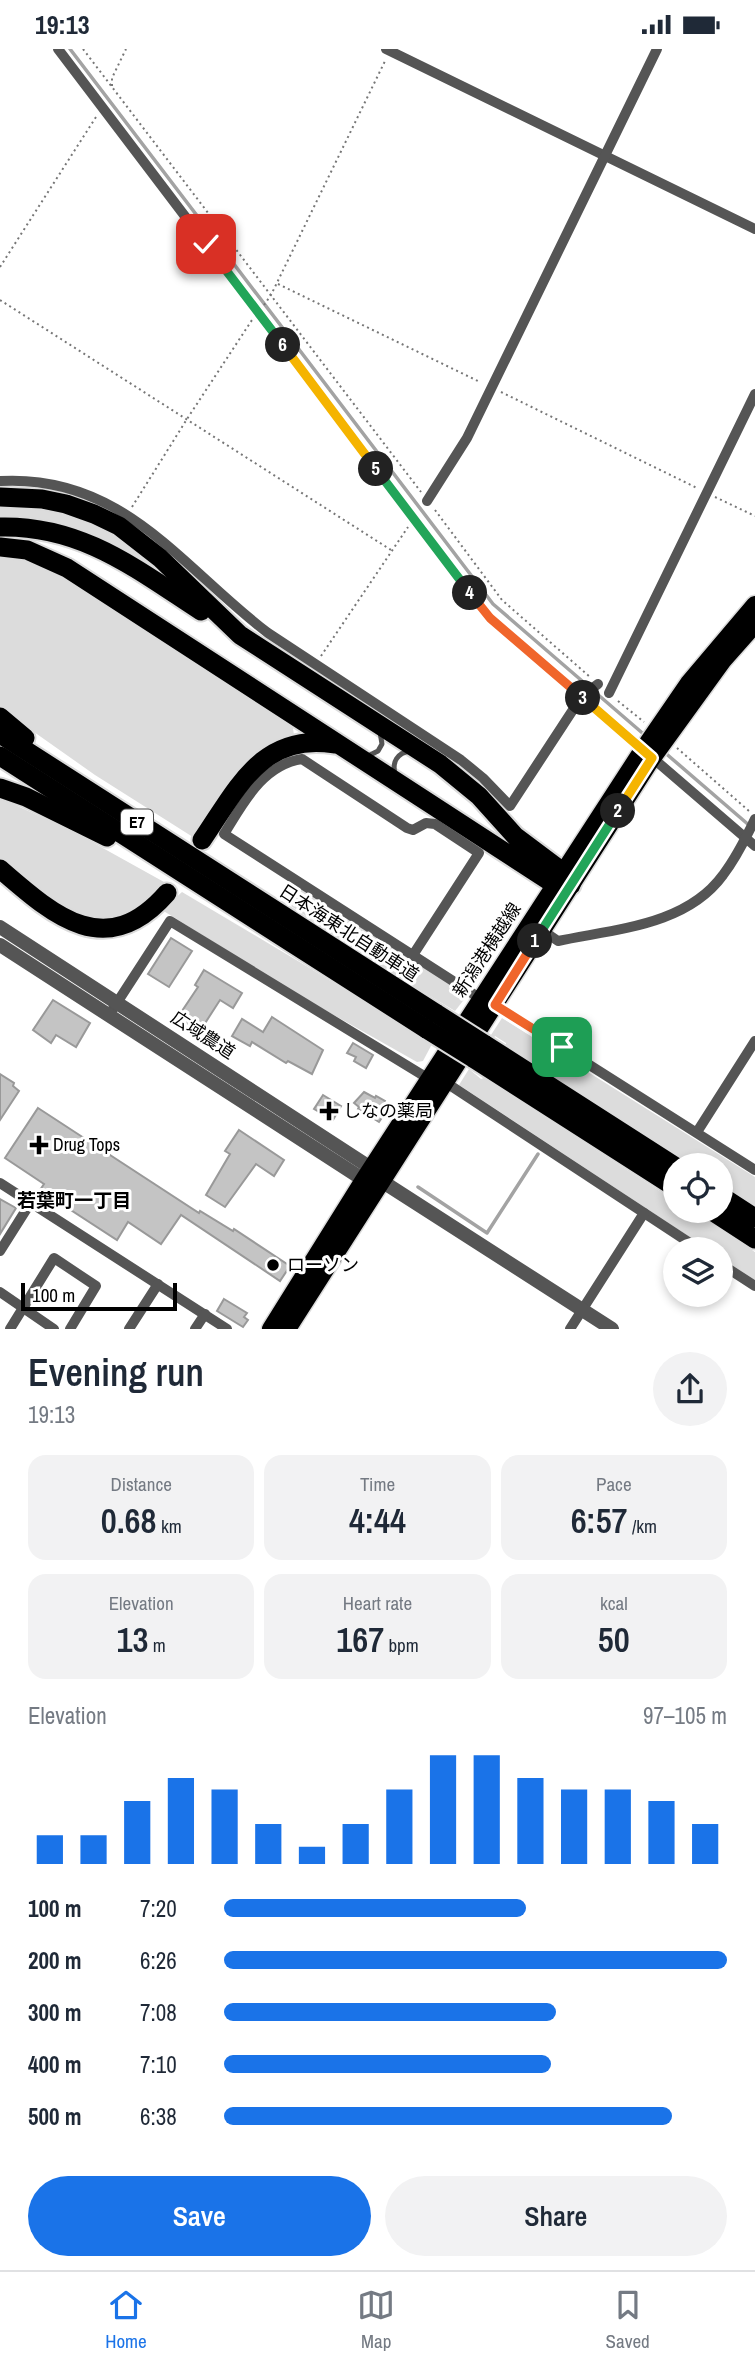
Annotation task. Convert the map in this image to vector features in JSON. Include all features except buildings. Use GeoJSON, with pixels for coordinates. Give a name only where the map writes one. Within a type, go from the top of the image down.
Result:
{"type":"FeatureCollection","features":[{"type":"Feature","properties":{"kind":"highway"},"geometry":{"type":"LineString","coordinates":[[0,497],[42,499],[66,504],[119,526],[160,558],[240,635]]}},
{"type":"Feature","properties":{"kind":"highway"},"geometry":{"type":"LineString","coordinates":[[0,527],[31,527],[58,532],[107,551],[422,752],[479,796],[514,836],[563,880]]}},
{"type":"Feature","properties":{"kind":"highway"},"geometry":{"type":"LineString","coordinates":[[0,547],[27,550],[67,568],[360,758],[563,880]]}},
{"type":"Feature","properties":{"kind":"highway"},"geometry":{"type":"LineString","coordinates":[[0,717],[23,736],[189,845],[271,918]]}},
{"type":"Feature","properties":{"kind":"highway","name":"日本海東北自動車道"},"geometry":{"type":"LineString","coordinates":[[0,734],[271,918],[432,1022],[663,1159]]}},
{"type":"Feature","properties":{"kind":"highway"},"geometry":{"type":"LineString","coordinates":[[202,840],[244,779],[268,755],[291,744],[303,742],[339,744]]}},
{"type":"Feature","properties":{"kind":"highway","name":"日本海東北自動車道"},"geometry":{"type":"LineString","coordinates":[[0,756],[271,918]]}},
{"type":"Feature","properties":{"kind":"highway"},"geometry":{"type":"LineString","coordinates":[[4,786],[271,918]]}},
{"type":"Feature","properties":{"kind":"highway"},"geometry":{"type":"LineString","coordinates":[[0,869],[57,915],[85,926],[99,928],[127,923],[151,909],[167,893]]}},
{"type":"Feature","properties":{"kind":"highway","name":"日本海東北自動車道"},"geometry":{"type":"LineString","coordinates":[[478,1051],[663,1179]]}},
{"type":"Feature","properties":{"kind":"highway"},"geometry":{"type":"LineString","coordinates":[[733,1204],[755,1218]]}},
{"type":"Feature","properties":{"kind":"highway"},"geometry":{"type":"LineString","coordinates":[[730,1223],[755,1239]]}},
{"type":"Feature","properties":{"kind":"main road","name":"新潟港横越線"},"geometry":{"type":"LineString","coordinates":[[271,1328],[488,1002],[563,880],[660,735],[689,683],[755,605]]}},
{"type":"Feature","properties":{"kind":"main road","name":"新潟港横越線"},"geometry":{"type":"LineString","coordinates":[[660,735],[755,624]]}},
{"type":"Feature","properties":{"kind":"main road","name":"新潟港横越線"},"geometry":{"type":"LineString","coordinates":[[488,1002],[542,930],[563,880]]}},
{"type":"Feature","properties":{"kind":"main road","name":"新潟港横越線"},"geometry":{"type":"LineString","coordinates":[[287,1328],[372,1176]]}},
{"type":"Feature","properties":{"kind":"street"},"geometry":{"type":"LineString","coordinates":[[58,49],[490,618],[750,842]]}},
{"type":"Feature","properties":{"kind":"street"},"geometry":{"type":"LineString","coordinates":[[427,501],[467,438],[657,49]]}},
{"type":"Feature","properties":{"kind":"street"},"geometry":{"type":"LineString","coordinates":[[388,50],[755,229]]}},
{"type":"Feature","properties":{"kind":"street"},"geometry":{"type":"LineString","coordinates":[[609,693],[755,394]]}},
{"type":"Feature","properties":{"kind":"street"},"geometry":{"type":"LineString","coordinates":[[0,481],[37,482],[63,487],[88,495],[127,515],[160,537],[240,612],[461,760],[510,806],[582,696],[598,684]]}},
{"type":"Feature","properties":{"kind":"street"},"geometry":{"type":"LineString","coordinates":[[414,955],[479,853],[435,824],[426,824],[413,830],[407,828],[302,759],[279,765],[247,798],[224,834],[414,955],[488,1002],[697,1132],[755,1170]]}},
{"type":"Feature","properties":{"kind":"street"},"geometry":{"type":"LineString","coordinates":[[542,930],[558,941],[633,926],[684,909],[706,894],[750,842],[755,818]]}},
{"type":"Feature","properties":{"kind":"street"},"geometry":{"type":"LineString","coordinates":[[113,1009],[170,921],[437,1080],[681,1237]]}},
{"type":"Feature","properties":{"kind":"street","name":"広域農道"},"geometry":{"type":"LineString","coordinates":[[0,927],[113,1009],[612,1328]]}},
{"type":"Feature","properties":{"kind":"street","name":"広域農道"},"geometry":{"type":"LineString","coordinates":[[0,945],[113,1009]]}},
{"type":"Feature","properties":{"kind":"street"},"geometry":{"type":"LineString","coordinates":[[697,1132],[755,1041]]}},
{"type":"Feature","properties":{"kind":"street"},"geometry":{"type":"LineString","coordinates":[[0,1182],[227,1328]]}},
{"type":"Feature","properties":{"kind":"street"},"geometry":{"type":"LineString","coordinates":[[0,1251],[31,1202]]}},
{"type":"Feature","properties":{"kind":"street"},"geometry":{"type":"LineString","coordinates":[[570,1328],[644,1213]]}},
{"type":"Feature","properties":{"kind":"street"},"geometry":{"type":"LineString","coordinates":[[9,1328],[54,1258],[96,1286],[70,1328]]}},
{"type":"Feature","properties":{"kind":"street"},"geometry":{"type":"LineString","coordinates":[[733,1272],[755,1286]]}},
{"type":"Feature","properties":{"kind":"street"},"geometry":{"type":"LineString","coordinates":[[129,1328],[158,1284]]}},
{"type":"Feature","properties":{"kind":"street"},"geometry":{"type":"LineString","coordinates":[[0,1292],[54,1328]]}},
{"type":"Feature","properties":{"kind":"street"},"geometry":{"type":"LineString","coordinates":[[195,1328],[205,1314]]}},
{"type":"Feature","properties":{"kind":"lane"},"geometry":{"type":"LineString","coordinates":[[360,758],[373,754],[382,744],[379,730],[370,718]]}},
{"type":"Feature","properties":{"kind":"lane"},"geometry":{"type":"LineString","coordinates":[[400,783],[394,767],[395,759],[405,752],[422,752]]}},
{"type":"Feature","properties":{"kind":"path"},"geometry":{"type":"LineString","coordinates":[[83,49],[502,600],[598,684]]}},
{"type":"Feature","properties":{"kind":"path"},"geometry":{"type":"LineString","coordinates":[[112,87],[112,78],[126,49]]}},
{"type":"Feature","properties":{"kind":"path"},"geometry":{"type":"LineString","coordinates":[[271,296],[388,50]]}},
{"type":"Feature","properties":{"kind":"path"},"geometry":{"type":"LineString","coordinates":[[0,267],[102,108]]}},
{"type":"Feature","properties":{"kind":"path"},"geometry":{"type":"LineString","coordinates":[[277,283],[755,516]]}},
{"type":"Feature","properties":{"kind":"path"},"geometry":{"type":"LineString","coordinates":[[0,300],[391,550]]}},
{"type":"Feature","properties":{"kind":"path"},"geometry":{"type":"LineString","coordinates":[[127,515],[258,312]]}},
{"type":"Feature","properties":{"kind":"path"},"geometry":{"type":"LineString","coordinates":[[316,665],[414,519]]}},
{"type":"Feature","properties":{"kind":"path"},"geometry":{"type":"LineString","coordinates":[[609,693],[755,818]]}},
{"type":"Feature","properties":{"kind":"shaded area"},"geometry":{"type":"Polygon","coordinates":[[[20,501],[103,522],[174,583],[0,522],[0,503],[20,501]]]}},
{"type":"Feature","properties":{"kind":"shaded area"},"geometry":{"type":"Polygon","coordinates":[[[0,553],[35,560],[63,574],[292,722],[294,735],[263,750],[196,839],[95,775],[0,708],[0,553]]]}},
{"type":"Feature","properties":{"kind":"shaded area"},"geometry":{"type":"Polygon","coordinates":[[[0,798],[74,832],[164,882],[138,908],[120,918],[82,916],[56,906],[0,862],[0,798]]]}},
{"type":"Feature","properties":{"kind":"shaded area"},"geometry":{"type":"Polygon","coordinates":[[[303,888],[446,981],[466,997],[455,1011],[390,972],[291,906],[294,891],[303,888]]]}},
{"type":"Feature","properties":{"kind":"shaded area"},"geometry":{"type":"Polygon","coordinates":[[[182,892],[432,1044],[423,1061],[417,1062],[302,997],[162,910],[182,892]]]}},
{"type":"Feature","properties":{"kind":"shaded area"},"geometry":{"type":"Polygon","coordinates":[[[502,1018],[717,1153],[674,1153],[491,1035],[502,1018]]]}},
{"type":"Feature","properties":{"kind":"shaded area"},"geometry":{"type":"Polygon","coordinates":[[[469,1069],[663,1193],[663,1219],[459,1085],[469,1069]]]}},
{"type":"Feature","properties":{"kind":"shaded area"},"geometry":{"type":"Polygon","coordinates":[[[733,1163],[755,1177],[755,1205],[733,1191],[733,1163]]]}},
{"type":"Feature","properties":{"kind":"shaded area"},"geometry":{"type":"Polygon","coordinates":[[[669,1223],[710,1223],[732,1237],[690,1237],[669,1223]]]}},
{"type":"Feature","properties":{"kind":"shaded area"},"geometry":{"type":"Polygon","coordinates":[[[733,1238],[755,1252],[755,1280],[733,1266],[733,1238]]]}},
{"type":"Feature","properties":{"kind":"waterway"},"geometry":{"type":"LineString","coordinates":[[70,49],[493,604],[647,737]]}},
{"type":"Feature","properties":{"kind":"waterway"},"geometry":{"type":"LineString","coordinates":[[663,751],[750,826]]}},
{"type":"Feature","properties":{"kind":"waterway"},"geometry":{"type":"LineString","coordinates":[[418,1187],[487,1233],[538,1154]]}},
{"type":"Feature","properties":{"kind":"place","name":"しなの薬局"},"geometry":{"type":"Point","coordinates":[329,1111]}},
{"type":"Feature","properties":{"kind":"place","name":"Drug Tops"},"geometry":{"type":"Point","coordinates":[39,1145]}},
{"type":"Feature","properties":{"kind":"place","name":"ローソン"},"geometry":{"type":"Point","coordinates":[273,1265]}},
{"type":"Feature","properties":{"kind":"district","name":"若葉町一丁目"},"geometry":{"type":"Point","coordinates":[74,1200]}},
{"type":"Feature","properties":{"kind":"route"},"geometry":{"type":"LineString","coordinates":[[206,244],[490,618],[652,758],[495,1005],[562,1047]]}}]}
